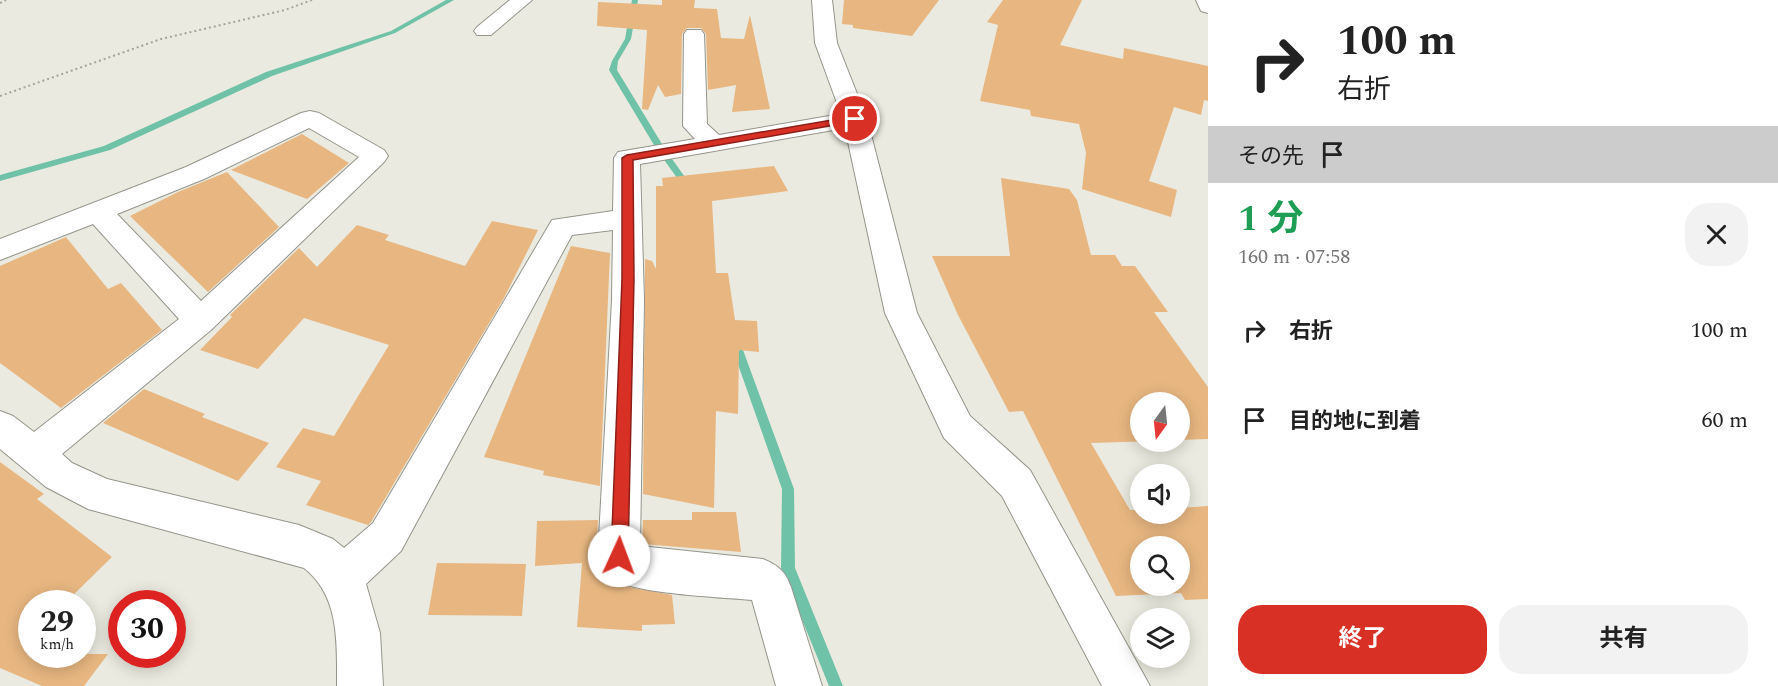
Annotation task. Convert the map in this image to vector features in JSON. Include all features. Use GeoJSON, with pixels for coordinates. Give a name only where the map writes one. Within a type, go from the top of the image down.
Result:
{"type":"FeatureCollection","features":[{"type":"Feature","properties":{"kind":"street"},"geometry":{"type":"LineString","coordinates":[[484,31],[522,0]]}},
{"type":"Feature","properties":{"kind":"street"},"geometry":{"type":"LineString","coordinates":[[822,0],[826,43],[855,119],[901,313],[957,427],[1016,483],[1127,686]]}},
{"type":"Feature","properties":{"kind":"street"},"geometry":{"type":"LineString","coordinates":[[1206,0],[1208,7]]}},
{"type":"Feature","properties":{"kind":"street"},"geometry":{"type":"LineString","coordinates":[[694,34],[695,126],[714,144]]}},
{"type":"Feature","properties":{"kind":"street"},"geometry":{"type":"LineString","coordinates":[[0,250],[99,213],[195,173],[310,118],[375,156],[200,321],[33,455]]}},
{"type":"Feature","properties":{"kind":"street"},"geometry":{"type":"LineString","coordinates":[[799,686],[770,587],[763,580],[631,566],[623,562],[619,556],[629,219],[627,158],[855,119]]}},
{"type":"Feature","properties":{"kind":"street"},"geometry":{"type":"LineString","coordinates":[[99,213],[200,321]]}},
{"type":"Feature","properties":{"kind":"street"},"geometry":{"type":"LineString","coordinates":[[340,579],[387,537],[562,227],[629,219]]}},
{"type":"Feature","properties":{"kind":"street"},"geometry":{"type":"LineString","coordinates":[[0,427],[59,475],[102,496],[299,546],[320,555],[340,579],[358,626],[360,686]]}},
{"type":"Feature","properties":{"kind":"path"},"geometry":{"type":"LineString","coordinates":[[0,3],[6,0]]}},
{"type":"Feature","properties":{"kind":"path"},"geometry":{"type":"LineString","coordinates":[[0,96],[161,39],[285,10],[312,0]]}},
{"type":"Feature","properties":{"kind":"building"},"geometry":{"type":"Polygon","coordinates":[[[662,0],[695,0],[694,8],[717,9],[721,38],[744,39],[750,15],[770,109],[732,112],[736,85],[708,90],[706,34],[701,28],[687,28],[682,34],[681,94],[665,97],[658,85],[648,110],[642,109],[647,30],[597,26],[598,2],[662,5],[662,0]]]}},
{"type":"Feature","properties":{"kind":"building"},"geometry":{"type":"Polygon","coordinates":[[[844,0],[939,0],[912,36],[853,28],[853,25],[842,24],[844,0]]]}},
{"type":"Feature","properties":{"kind":"building"},"geometry":{"type":"Polygon","coordinates":[[[1003,0],[1082,0],[1060,45],[1123,59],[1124,48],[1208,66],[1208,101],[1204,100],[1201,115],[1174,107],[1149,181],[1177,190],[1171,217],[1082,189],[1086,153],[1079,124],[1031,116],[1030,110],[980,101],[998,25],[987,22],[1003,0]]]}},
{"type":"Feature","properties":{"kind":"building"},"geometry":{"type":"Polygon","coordinates":[[[302,134],[349,163],[307,199],[231,170],[302,134]]]}},
{"type":"Feature","properties":{"kind":"building"},"geometry":{"type":"Polygon","coordinates":[[[774,166],[788,191],[712,201],[716,273],[728,273],[735,320],[757,321],[759,352],[739,350],[738,414],[716,411],[714,508],[643,494],[645,259],[652,261],[656,269],[656,186],[663,186],[662,178],[774,166]]]}},
{"type":"Feature","properties":{"kind":"building"},"geometry":{"type":"Polygon","coordinates":[[[227,172],[279,227],[208,292],[130,216],[178,192],[227,172]]]}},
{"type":"Feature","properties":{"kind":"building"},"geometry":{"type":"Polygon","coordinates":[[[1001,178],[1069,189],[1077,200],[1091,255],[1115,255],[1122,266],[1135,266],[1168,312],[1154,312],[1208,387],[1208,439],[1190,440],[1190,392],[1130,392],[1130,442],[1091,443],[1130,510],[1130,524],[1190,524],[1190,507],[1208,506],[1208,599],[1185,600],[1183,596],[1190,596],[1190,536],[1130,536],[1130,595],[1116,596],[1023,411],[1009,412],[958,315],[932,256],[1010,256],[1001,178]]]}},
{"type":"Feature","properties":{"kind":"building"},"geometry":{"type":"Polygon","coordinates":[[[492,221],[538,230],[504,298],[371,522],[368,525],[306,505],[321,481],[276,467],[303,428],[334,436],[389,345],[304,318],[258,369],[200,350],[232,317],[230,315],[299,248],[317,267],[357,225],[389,235],[385,240],[465,266],[492,221]]]}},
{"type":"Feature","properties":{"kind":"building"},"geometry":{"type":"Polygon","coordinates":[[[66,237],[108,289],[121,283],[162,330],[61,408],[0,363],[0,266],[66,237]]]}},
{"type":"Feature","properties":{"kind":"building"},"geometry":{"type":"Polygon","coordinates":[[[571,246],[610,253],[600,486],[543,475],[544,471],[484,457],[571,246]]]}},
{"type":"Feature","properties":{"kind":"building"},"geometry":{"type":"Polygon","coordinates":[[[144,389],[205,414],[202,417],[269,443],[238,481],[103,423],[144,389]]]}},
{"type":"Feature","properties":{"kind":"building"},"geometry":{"type":"Polygon","coordinates":[[[0,462],[44,494],[37,499],[112,557],[78,590],[18,590],[18,668],[96,668],[96,654],[108,654],[84,686],[42,686],[0,668],[0,462]]]}},
{"type":"Feature","properties":{"kind":"building"},"geometry":{"type":"Polygon","coordinates":[[[692,512],[736,512],[741,552],[642,544],[643,520],[692,520],[692,512]]]}},
{"type":"Feature","properties":{"kind":"building"},"geometry":{"type":"Polygon","coordinates":[[[598,520],[596,556],[605,576],[619,585],[672,595],[675,624],[642,625],[642,631],[577,627],[582,563],[535,566],[537,521],[598,520]]]}},
{"type":"Feature","properties":{"kind":"building"},"geometry":{"type":"Polygon","coordinates":[[[437,563],[526,564],[522,616],[428,615],[437,563]]]}},
{"type":"Feature","properties":{"kind":"waterway"},"geometry":{"type":"LineString","coordinates":[[0,178],[107,148],[269,74],[393,32],[451,0]]}},
{"type":"Feature","properties":{"kind":"waterway"},"geometry":{"type":"LineString","coordinates":[[635,0],[628,39],[615,61],[613,70],[661,150],[688,187]]}},
{"type":"Feature","properties":{"kind":"waterway"},"geometry":{"type":"LineString","coordinates":[[734,339],[788,489],[788,568],[836,686]]}},
{"type":"Feature","properties":{"kind":"route"},"geometry":{"type":"LineString","coordinates":[[619,556],[628,279],[627,158],[855,119]]}}]}
